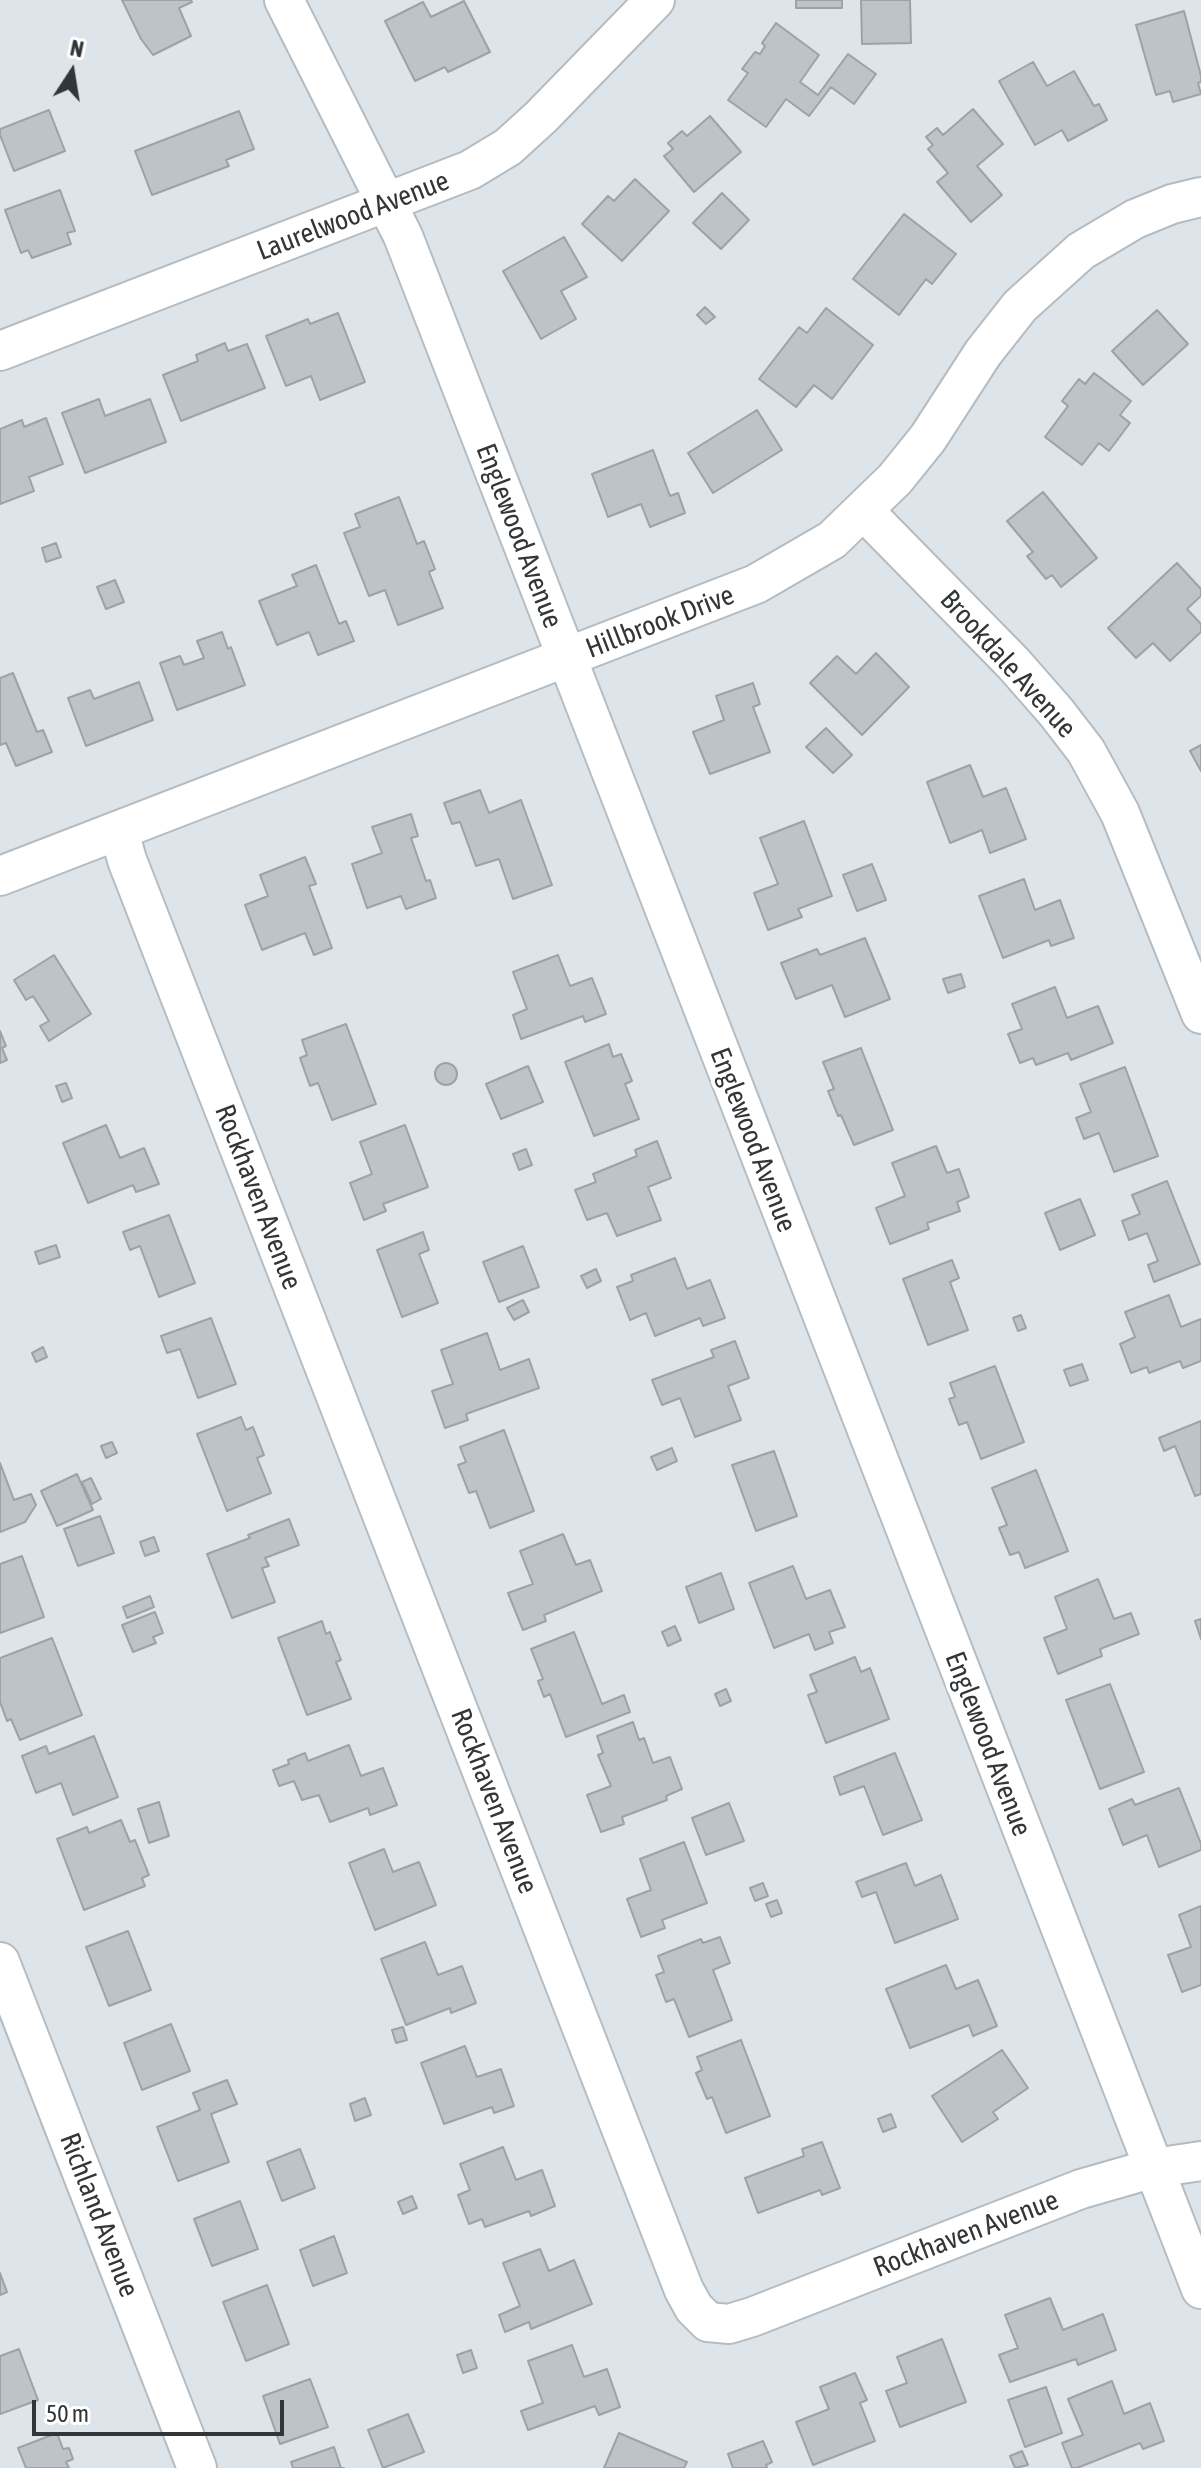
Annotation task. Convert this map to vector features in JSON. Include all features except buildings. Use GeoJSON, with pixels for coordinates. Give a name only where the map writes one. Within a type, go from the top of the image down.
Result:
{"type":"FeatureCollection","features":[{"type":"Feature","properties":{"kind":"street","name":"Englewood Avenue"},"geometry":{"type":"LineString","coordinates":[[284,0],[403,236],[1201,2289]]}},
{"type":"Feature","properties":{"kind":"street","name":"Laurelwood Avenue"},"geometry":{"type":"LineString","coordinates":[[0,351],[470,170],[508,147],[541,117],[655,0]]}},
{"type":"Feature","properties":{"kind":"street","name":"Hillbrook Drive"},"geometry":{"type":"LineString","coordinates":[[0,876],[756,584],[832,540],[895,479],[928,438],[983,353],[1020,306],[1081,251],[1135,219],[1172,204],[1201,197]]}},
{"type":"Feature","properties":{"kind":"street","name":"Brookdale Avenue"},"geometry":{"type":"LineString","coordinates":[[863,510],[1013,663],[1086,751],[1120,813],[1201,1014]]}},
{"type":"Feature","properties":{"kind":"street","name":"Rockhaven Avenue"},"geometry":{"type":"LineString","coordinates":[[119,831],[127,860],[684,2290],[694,2308],[708,2322],[729,2324],[1081,2189],[1154,2168]]}},
{"type":"Feature","properties":{"kind":"street","name":"Richland Avenue"},"geometry":{"type":"LineString","coordinates":[[0,1962],[197,2468]]}},
{"type":"Feature","properties":{"kind":"street"},"geometry":{"type":"LineString","coordinates":[[1154,2168],[1201,2161]]}}]}
